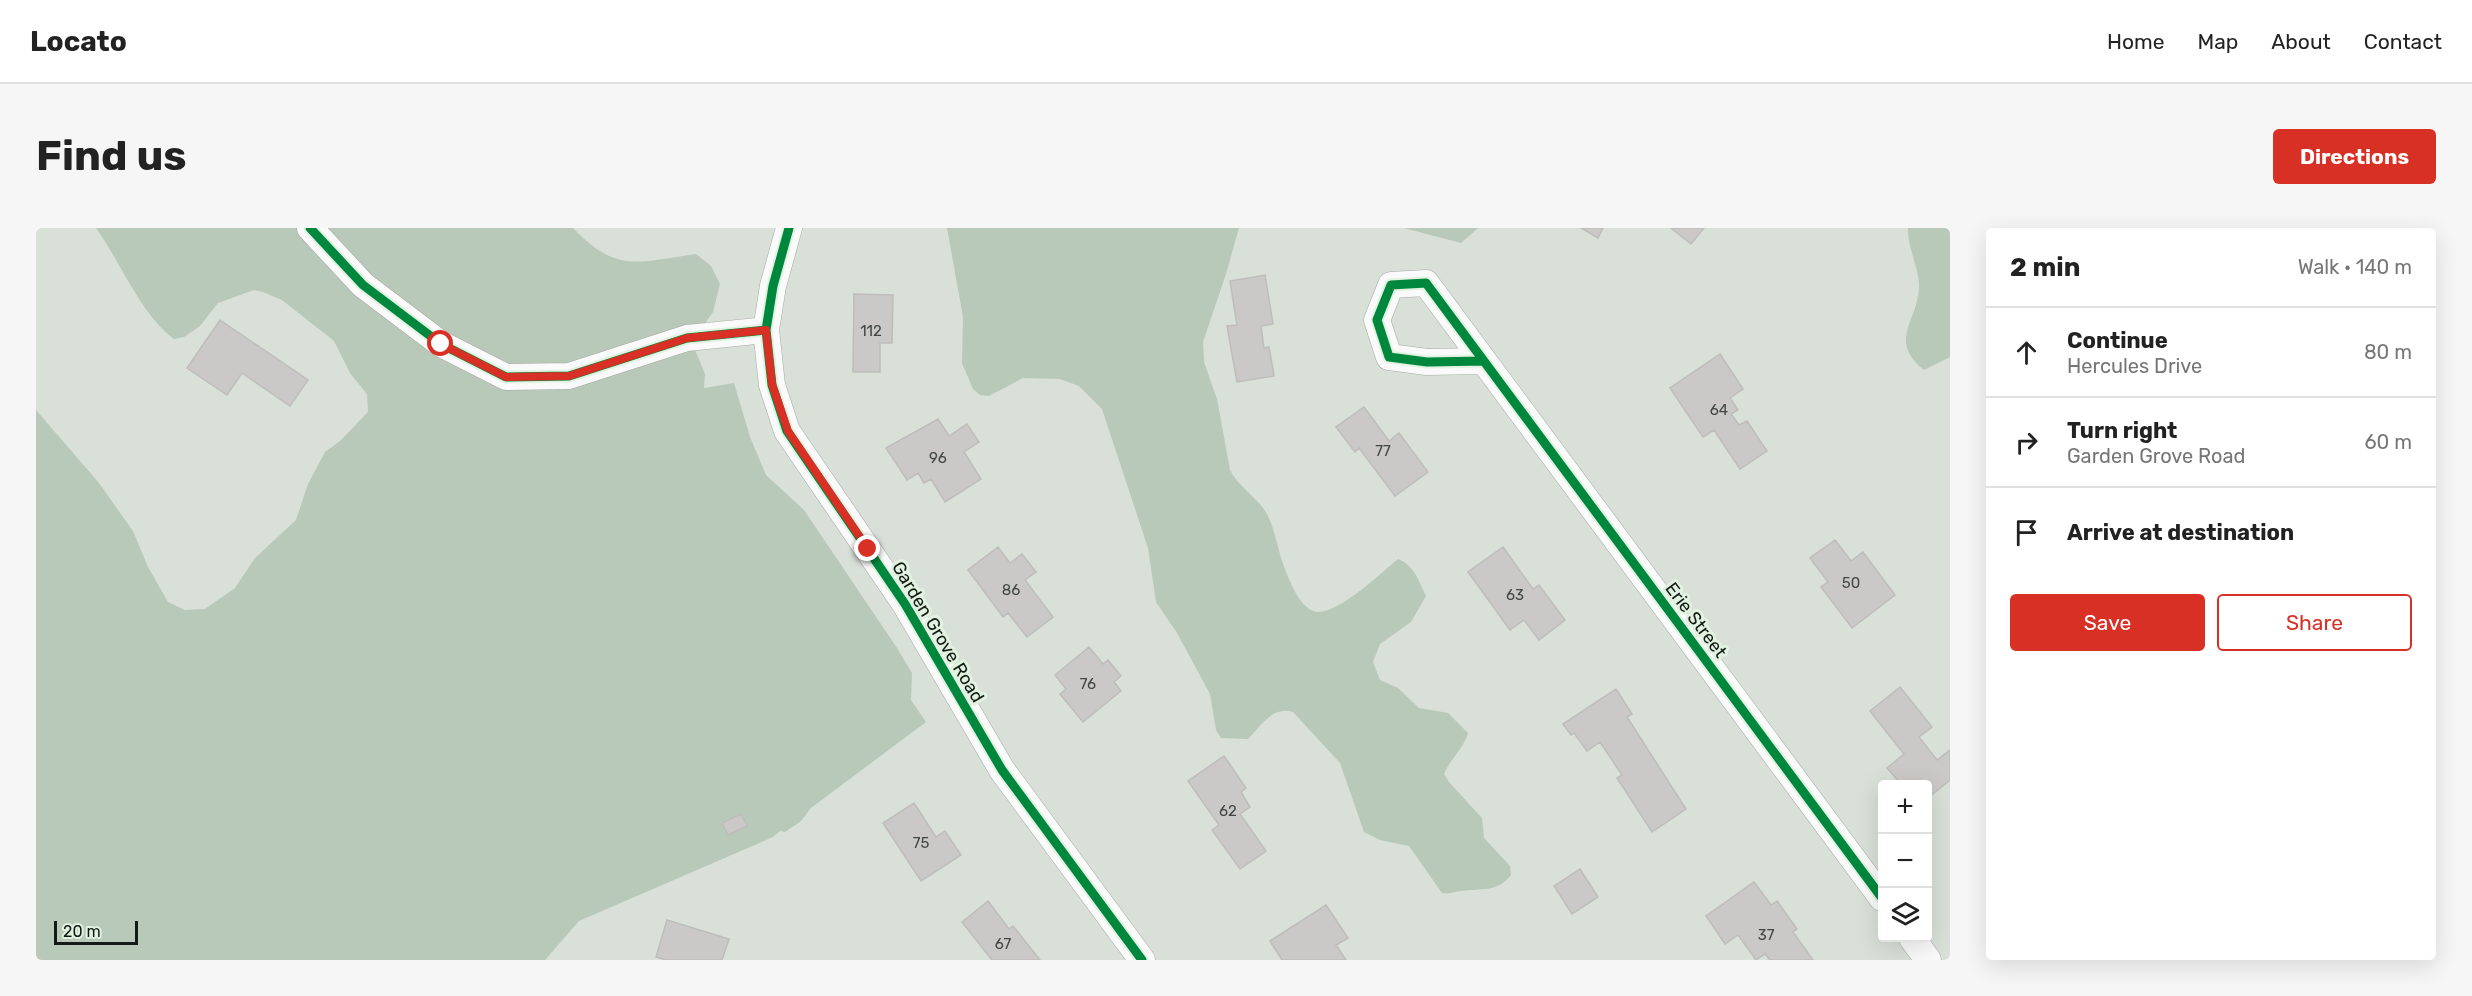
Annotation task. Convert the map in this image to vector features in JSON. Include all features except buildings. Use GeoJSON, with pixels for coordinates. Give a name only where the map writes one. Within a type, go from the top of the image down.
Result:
{"type":"FeatureCollection","features":[{"type":"Feature","properties":{"kind":"street"},"geometry":{"type":"LineString","coordinates":[[310,228],[363,285],[441,344],[506,377],[569,376],[687,338],[766,330]]}},
{"type":"Feature","properties":{"kind":"street","name":"Garden Grove Road"},"geometry":{"type":"LineString","coordinates":[[789,228],[773,286],[766,330],[772,384],[788,431],[905,604],[1002,770],[1142,960]]}},
{"type":"Feature","properties":{"kind":"street","name":"Erie Street"},"geometry":{"type":"LineString","coordinates":[[1484,362],[1878,893]]}},
{"type":"Feature","properties":{"kind":"street"},"geometry":{"type":"LineString","coordinates":[[1915,942],[1928,960]]}},
{"type":"Feature","properties":{"kind":"green space"},"geometry":{"type":"Polygon","coordinates":[[[96,228],[573,228],[589,243],[616,259],[643,261],[696,254],[711,266],[720,284],[713,312],[696,336],[693,345],[705,374],[704,388],[734,383],[750,437],[766,475],[804,510],[897,648],[912,673],[911,700],[926,722],[811,808],[801,821],[785,832],[780,831],[773,837],[579,921],[545,960],[36,960],[36,410],[99,483],[133,531],[148,567],[168,602],[185,610],[205,609],[235,588],[255,558],[296,520],[308,484],[325,452],[340,441],[368,412],[367,394],[350,373],[334,341],[282,300],[263,292],[254,290],[218,303],[200,326],[184,337],[174,339],[162,329],[141,302],[96,228]]]}},
{"type":"Feature","properties":{"kind":"green space"},"geometry":{"type":"Polygon","coordinates":[[[947,228],[1239,228],[1203,342],[1204,362],[1217,399],[1230,470],[1268,516],[1292,586],[1303,604],[1313,611],[1322,612],[1345,601],[1398,559],[1408,565],[1415,574],[1426,596],[1411,622],[1380,644],[1373,662],[1380,680],[1398,688],[1419,708],[1448,713],[1468,733],[1444,774],[1482,818],[1484,838],[1510,866],[1511,875],[1506,881],[1488,889],[1442,893],[1409,846],[1380,840],[1364,832],[1340,763],[1293,712],[1273,714],[1248,739],[1221,738],[1216,730],[1210,694],[1177,633],[1156,602],[1148,548],[1102,409],[1079,386],[1060,379],[1023,378],[989,396],[980,395],[973,389],[962,363],[963,317],[947,228]]]}},
{"type":"Feature","properties":{"kind":"green space"},"geometry":{"type":"Polygon","coordinates":[[[1404,228],[1478,228],[1461,243],[1404,228]]]}},
{"type":"Feature","properties":{"kind":"green space"},"geometry":{"type":"Polygon","coordinates":[[[1908,228],[1950,228],[1950,357],[1924,370],[1907,349],[1906,339],[1918,297],[1919,284],[1908,228]]]}},
{"type":"Feature","properties":{"kind":"cycle path"},"geometry":{"type":"LineString","coordinates":[[310,228],[363,285],[441,344],[506,377],[569,376],[687,338],[766,330]]}},
{"type":"Feature","properties":{"kind":"cycle path"},"geometry":{"type":"LineString","coordinates":[[789,228],[773,286],[766,330],[772,385],[787,431],[905,604],[1002,770],[1142,960]]}},
{"type":"Feature","properties":{"kind":"cycle path"},"geometry":{"type":"LineString","coordinates":[[1426,283],[1484,361],[1427,362],[1389,357],[1377,320],[1391,285],[1426,283]]}},
{"type":"Feature","properties":{"kind":"cycle path"},"geometry":{"type":"LineString","coordinates":[[1484,361],[1878,893]]}},
{"type":"Feature","properties":{"kind":"route"},"geometry":{"type":"LineString","coordinates":[[441,344],[506,377],[569,376],[687,338],[766,330],[772,384],[788,431],[819,482],[868,549]]}}]}
